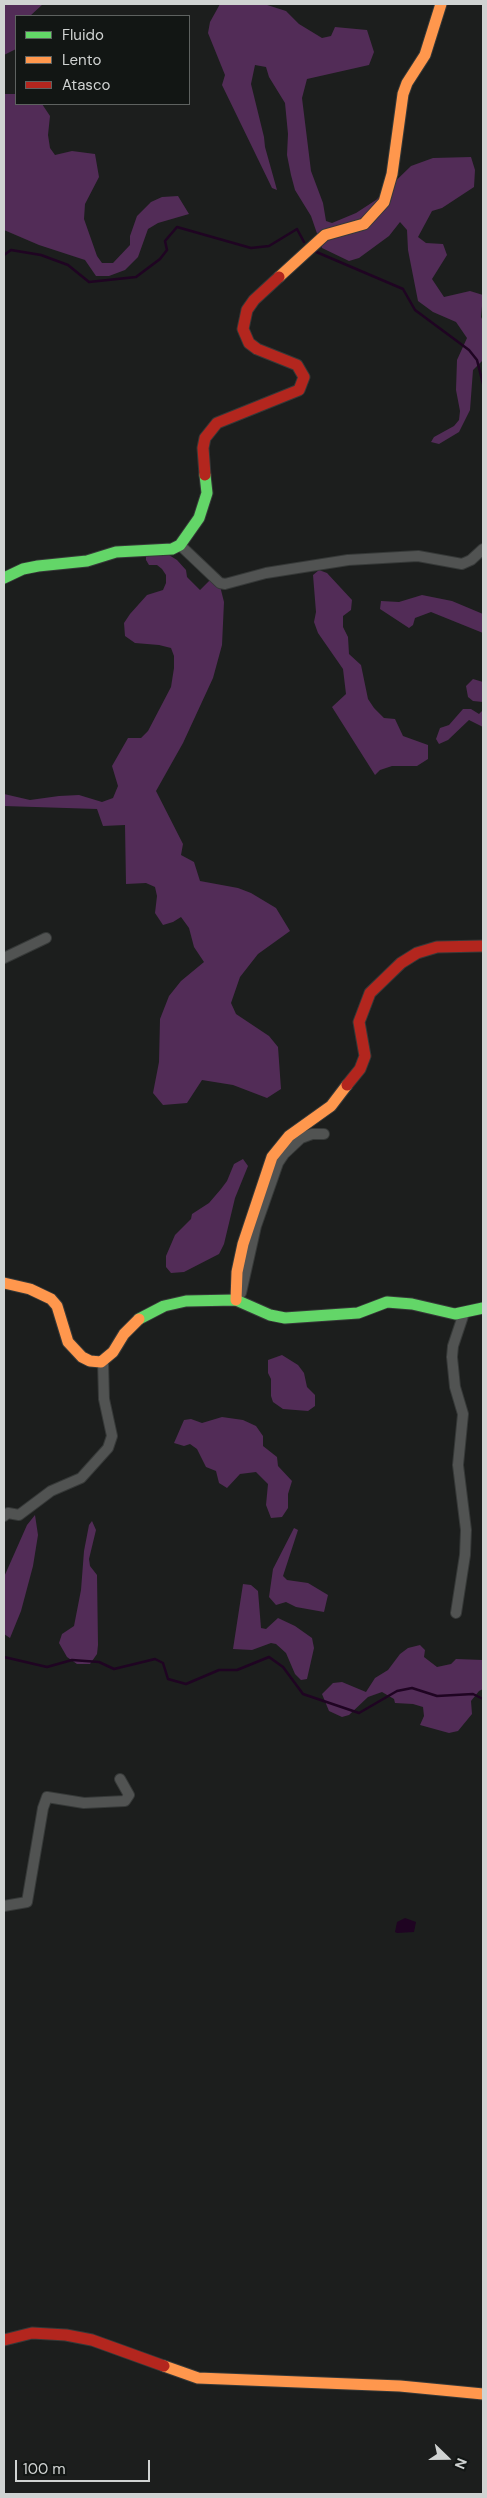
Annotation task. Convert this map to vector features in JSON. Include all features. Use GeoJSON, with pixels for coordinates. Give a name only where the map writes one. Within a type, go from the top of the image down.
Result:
{"type":"FeatureCollection","features":[{"type":"Feature","properties":{"kind":"street"},"geometry":{"type":"LineString","coordinates":[[4,578],[23,569],[38,566],[87,561],[116,552],[172,549],[180,545],[199,518],[207,494],[203,448],[205,438],[210,431],[217,423],[294,392],[302,385],[304,377],[297,365],[257,349],[249,343],[243,329],[247,310],[254,300],[325,235],[364,224],[384,202],[392,174],[403,94],[407,83],[425,55],[441,4]]}},
{"type":"Feature","properties":{"kind":"street"},"geometry":{"type":"LineString","coordinates":[[180,545],[220,583],[225,584],[266,572],[348,560],[418,556],[462,564],[471,560],[483,549]]}},
{"type":"Feature","properties":{"kind":"street"},"geometry":{"type":"LineString","coordinates":[[4,958],[46,938]]}},
{"type":"Feature","properties":{"kind":"street"},"geometry":{"type":"LineString","coordinates":[[238,1301],[237,1272],[243,1244],[267,1167],[272,1156],[289,1136],[331,1106],[360,1070],[365,1056],[359,1022],[370,993],[401,964],[417,953],[437,947],[483,946]]}},
{"type":"Feature","properties":{"kind":"street"},"geometry":{"type":"LineString","coordinates":[[238,1301],[256,1226],[278,1163],[284,1154],[301,1138],[312,1134],[324,1134]]}},
{"type":"Feature","properties":{"kind":"street"},"geometry":{"type":"LineString","coordinates":[[4,1283],[30,1289],[52,1299],[57,1306],[66,1337],[74,1350],[90,1361],[103,1361],[113,1352],[130,1328],[148,1313],[164,1306],[186,1301],[238,1301],[270,1315],[285,1318],[362,1312],[382,1303],[395,1302],[412,1304],[449,1314],[464,1313],[483,1308]]}},
{"type":"Feature","properties":{"kind":"street"},"geometry":{"type":"LineString","coordinates":[[456,1613],[466,1536],[458,1465],[463,1414],[455,1387],[452,1357],[453,1346],[464,1313]]}},
{"type":"Feature","properties":{"kind":"street"},"geometry":{"type":"LineString","coordinates":[[4,1516],[8,1513],[19,1515],[51,1491],[81,1478],[108,1448],[112,1436],[104,1398],[103,1361]]}},
{"type":"Feature","properties":{"kind":"street"},"geometry":{"type":"LineString","coordinates":[[4,1906],[27,1902],[43,1808],[47,1798],[84,1803],[125,1800],[129,1795],[120,1779]]}},
{"type":"Feature","properties":{"kind":"street"},"geometry":{"type":"LineString","coordinates":[[4,2340],[32,2333],[66,2335],[92,2340],[198,2378],[400,2386],[483,2394]]}},
{"type":"Feature","properties":{"kind":"shaded area"},"geometry":{"type":"Polygon","coordinates":[[[4,4],[43,4],[31,15],[15,15],[15,50],[4,55],[4,4]]]}},
{"type":"Feature","properties":{"kind":"shaded area"},"geometry":{"type":"Polygon","coordinates":[[[220,4],[264,4],[286,11],[299,24],[322,38],[331,36],[335,27],[367,30],[374,52],[369,65],[307,79],[302,98],[311,171],[323,203],[326,221],[332,223],[356,213],[376,200],[411,166],[433,158],[471,157],[475,170],[474,187],[442,208],[432,211],[418,237],[426,243],[443,244],[447,255],[432,279],[444,297],[470,291],[483,295],[481,317],[483,321],[483,360],[473,370],[470,410],[459,432],[439,444],[431,442],[434,437],[454,426],[459,420],[460,411],[456,390],[457,360],[467,338],[456,322],[433,312],[418,301],[408,250],[407,230],[400,222],[389,236],[359,258],[349,261],[322,248],[311,216],[295,190],[291,175],[287,155],[288,134],[285,103],[269,77],[266,67],[255,65],[251,84],[277,190],[272,188],[222,85],[225,75],[208,33],[210,22],[220,4]]]}},
{"type":"Feature","properties":{"kind":"shaded area"},"geometry":{"type":"Polygon","coordinates":[[[4,94],[15,94],[15,105],[43,105],[50,116],[48,135],[50,148],[55,155],[72,151],[95,154],[99,177],[85,204],[84,219],[97,256],[102,263],[113,263],[130,245],[130,236],[137,216],[151,202],[162,197],[178,196],[189,214],[158,223],[148,229],[138,257],[125,270],[109,276],[96,276],[85,260],[39,245],[4,230],[4,94]]]}},
{"type":"Feature","properties":{"kind":"shaded area"},"geometry":{"type":"Polygon","coordinates":[[[146,554],[169,555],[177,560],[186,570],[187,577],[200,590],[211,579],[220,586],[224,602],[222,645],[213,678],[183,743],[156,791],[183,844],[181,855],[194,862],[200,881],[238,888],[251,893],[276,908],[290,931],[258,954],[240,977],[231,1003],[236,1014],[269,1036],[278,1047],[281,1089],[267,1098],[233,1085],[202,1080],[187,1103],[163,1105],[153,1093],[159,1062],[160,1019],[169,996],[181,981],[204,962],[194,947],[189,928],[181,917],[163,925],[155,913],[157,896],[155,887],[146,883],[126,884],[125,825],[103,826],[97,809],[4,806],[4,794],[30,800],[79,795],[102,802],[113,798],[118,786],[112,766],[128,738],[141,738],[148,731],[171,687],[174,668],[174,656],[171,648],[135,643],[125,636],[124,623],[130,614],[147,595],[163,590],[166,583],[166,575],[162,569],[157,565],[149,565],[146,560],[146,554]]]}},
{"type":"Feature","properties":{"kind":"shaded area"},"geometry":{"type":"Polygon","coordinates":[[[319,570],[327,573],[352,600],[351,610],[343,616],[343,627],[348,637],[349,654],[361,665],[368,699],[384,718],[395,719],[403,736],[428,745],[428,759],[417,766],[392,766],[380,770],[375,775],[332,707],[346,694],[343,669],[318,633],[314,622],[316,612],[313,575],[319,570]]]}},
{"type":"Feature","properties":{"kind":"shaded area"},"geometry":{"type":"Polygon","coordinates":[[[422,595],[452,601],[483,614],[483,633],[431,612],[415,618],[413,625],[409,628],[380,609],[381,601],[399,602],[422,595]]]}},
{"type":"Feature","properties":{"kind":"shaded area"},"geometry":{"type":"Polygon","coordinates":[[[473,679],[483,682],[483,702],[473,701],[468,697],[466,686],[473,679]]]}},
{"type":"Feature","properties":{"kind":"shaded area"},"geometry":{"type":"Polygon","coordinates":[[[463,709],[471,709],[479,714],[483,710],[483,727],[469,720],[448,740],[439,744],[436,739],[440,728],[449,725],[463,709]]]}},
{"type":"Feature","properties":{"kind":"shaded area"},"geometry":{"type":"Polygon","coordinates":[[[243,1159],[248,1166],[235,1198],[224,1244],[219,1254],[184,1272],[171,1273],[166,1267],[166,1256],[175,1235],[191,1219],[192,1214],[209,1203],[227,1181],[234,1164],[243,1159]]]}},
{"type":"Feature","properties":{"kind":"shaded area"},"geometry":{"type":"Polygon","coordinates":[[[282,1355],[298,1365],[304,1373],[307,1387],[315,1395],[315,1406],[308,1411],[283,1409],[273,1402],[271,1379],[268,1373],[268,1360],[282,1355]]]}},
{"type":"Feature","properties":{"kind":"shaded area"},"geometry":{"type":"Polygon","coordinates":[[[222,1417],[243,1420],[256,1426],[263,1436],[263,1446],[277,1457],[278,1466],[292,1481],[288,1494],[288,1508],[282,1517],[271,1518],[266,1505],[268,1484],[256,1472],[240,1474],[227,1488],[219,1483],[216,1471],[206,1467],[197,1449],[190,1444],[184,1446],[174,1443],[184,1420],[191,1419],[202,1423],[222,1417]]]}},
{"type":"Feature","properties":{"kind":"shaded area"},"geometry":{"type":"Polygon","coordinates":[[[35,1515],[38,1535],[33,1566],[21,1611],[10,1638],[4,1634],[4,1577],[27,1525],[35,1515]]]}},
{"type":"Feature","properties":{"kind":"shaded area"},"geometry":{"type":"Polygon","coordinates":[[[92,1521],[96,1530],[89,1559],[90,1566],[97,1575],[98,1645],[97,1654],[90,1664],[77,1664],[67,1657],[59,1643],[62,1634],[74,1626],[81,1590],[84,1551],[89,1525],[92,1521]]]}},
{"type":"Feature","properties":{"kind":"shaded area"},"geometry":{"type":"Polygon","coordinates":[[[294,1528],[298,1530],[283,1576],[287,1580],[308,1583],[328,1595],[324,1612],[296,1607],[286,1602],[276,1605],[269,1597],[273,1569],[294,1528]]]}},
{"type":"Feature","properties":{"kind":"shaded area"},"geometry":{"type":"Polygon","coordinates":[[[243,1584],[251,1585],[258,1591],[261,1628],[266,1629],[278,1618],[295,1626],[312,1638],[314,1648],[307,1679],[301,1680],[295,1674],[286,1653],[276,1644],[271,1643],[252,1650],[233,1649],[243,1584]]]}},
{"type":"Feature","properties":{"kind":"shaded area"},"geometry":{"type":"Polygon","coordinates":[[[420,1645],[425,1650],[424,1657],[437,1667],[451,1664],[456,1659],[483,1660],[483,1689],[471,1701],[472,1714],[458,1731],[449,1733],[420,1725],[424,1716],[423,1707],[413,1704],[395,1703],[394,1699],[382,1692],[368,1697],[349,1715],[342,1717],[329,1711],[322,1694],[333,1683],[342,1682],[366,1692],[375,1678],[388,1670],[400,1654],[408,1648],[420,1645]]]}},
{"type":"Feature","properties":{"kind":"shaded area"},"geometry":{"type":"Polygon","coordinates":[[[405,1918],[416,1922],[414,1932],[395,1932],[397,1922],[405,1918]]]}},
{"type":"Feature","properties":{"kind":"waterway"},"geometry":{"type":"LineString","coordinates":[[4,255],[11,250],[41,255],[68,265],[89,282],[136,277],[160,259],[167,250],[165,241],[177,227],[251,248],[269,246],[297,229],[304,242]]}},
{"type":"Feature","properties":{"kind":"waterway"},"geometry":{"type":"LineString","coordinates":[[314,251],[403,289],[415,310],[469,350],[477,360],[483,384]]}},
{"type":"Feature","properties":{"kind":"waterway"},"geometry":{"type":"LineString","coordinates":[[4,1657],[47,1667],[72,1660],[99,1662],[114,1669],[155,1659],[163,1663],[168,1679],[186,1684],[219,1670],[237,1670],[269,1657],[283,1667],[303,1694],[359,1713],[397,1691],[412,1688],[437,1696],[473,1694],[483,1699]]}},
{"type":"Feature","properties":{"kind":"traffic: fast"},"geometry":{"type":"LineString","coordinates":[[4,578],[23,569],[38,566],[87,561],[116,552],[172,549],[180,545],[199,518],[207,493],[205,475]]}},
{"type":"Feature","properties":{"kind":"traffic: fast"},"geometry":{"type":"LineString","coordinates":[[139,1319],[164,1306],[186,1301],[236,1300],[270,1315],[285,1318],[358,1313],[387,1302],[412,1304],[455,1314],[483,1308]]}},
{"type":"Feature","properties":{"kind":"traffic: slow"},"geometry":{"type":"LineString","coordinates":[[279,277],[325,235],[364,224],[384,202],[392,174],[403,94],[407,83],[425,55],[441,4]]}},
{"type":"Feature","properties":{"kind":"traffic: slow"},"geometry":{"type":"LineString","coordinates":[[236,1300],[237,1272],[243,1244],[272,1157],[289,1136],[331,1106],[347,1085]]}},
{"type":"Feature","properties":{"kind":"traffic: slow"},"geometry":{"type":"LineString","coordinates":[[4,1283],[30,1289],[51,1299],[57,1306],[68,1342],[82,1357],[90,1361],[101,1362],[113,1352],[124,1334],[139,1319]]}},
{"type":"Feature","properties":{"kind":"traffic: slow"},"geometry":{"type":"LineString","coordinates":[[164,2366],[198,2378],[400,2386],[483,2394]]}},
{"type":"Feature","properties":{"kind":"traffic: jam"},"geometry":{"type":"LineString","coordinates":[[205,475],[203,448],[205,438],[217,423],[299,390],[304,377],[297,365],[257,349],[249,343],[243,329],[247,310],[254,300],[279,277]]}},
{"type":"Feature","properties":{"kind":"traffic: jam"},"geometry":{"type":"LineString","coordinates":[[347,1085],[360,1069],[365,1056],[359,1022],[370,993],[401,963],[417,953],[437,947],[483,946]]}},
{"type":"Feature","properties":{"kind":"traffic: jam"},"geometry":{"type":"LineString","coordinates":[[4,2340],[32,2333],[66,2335],[92,2340],[164,2366]]}}]}
